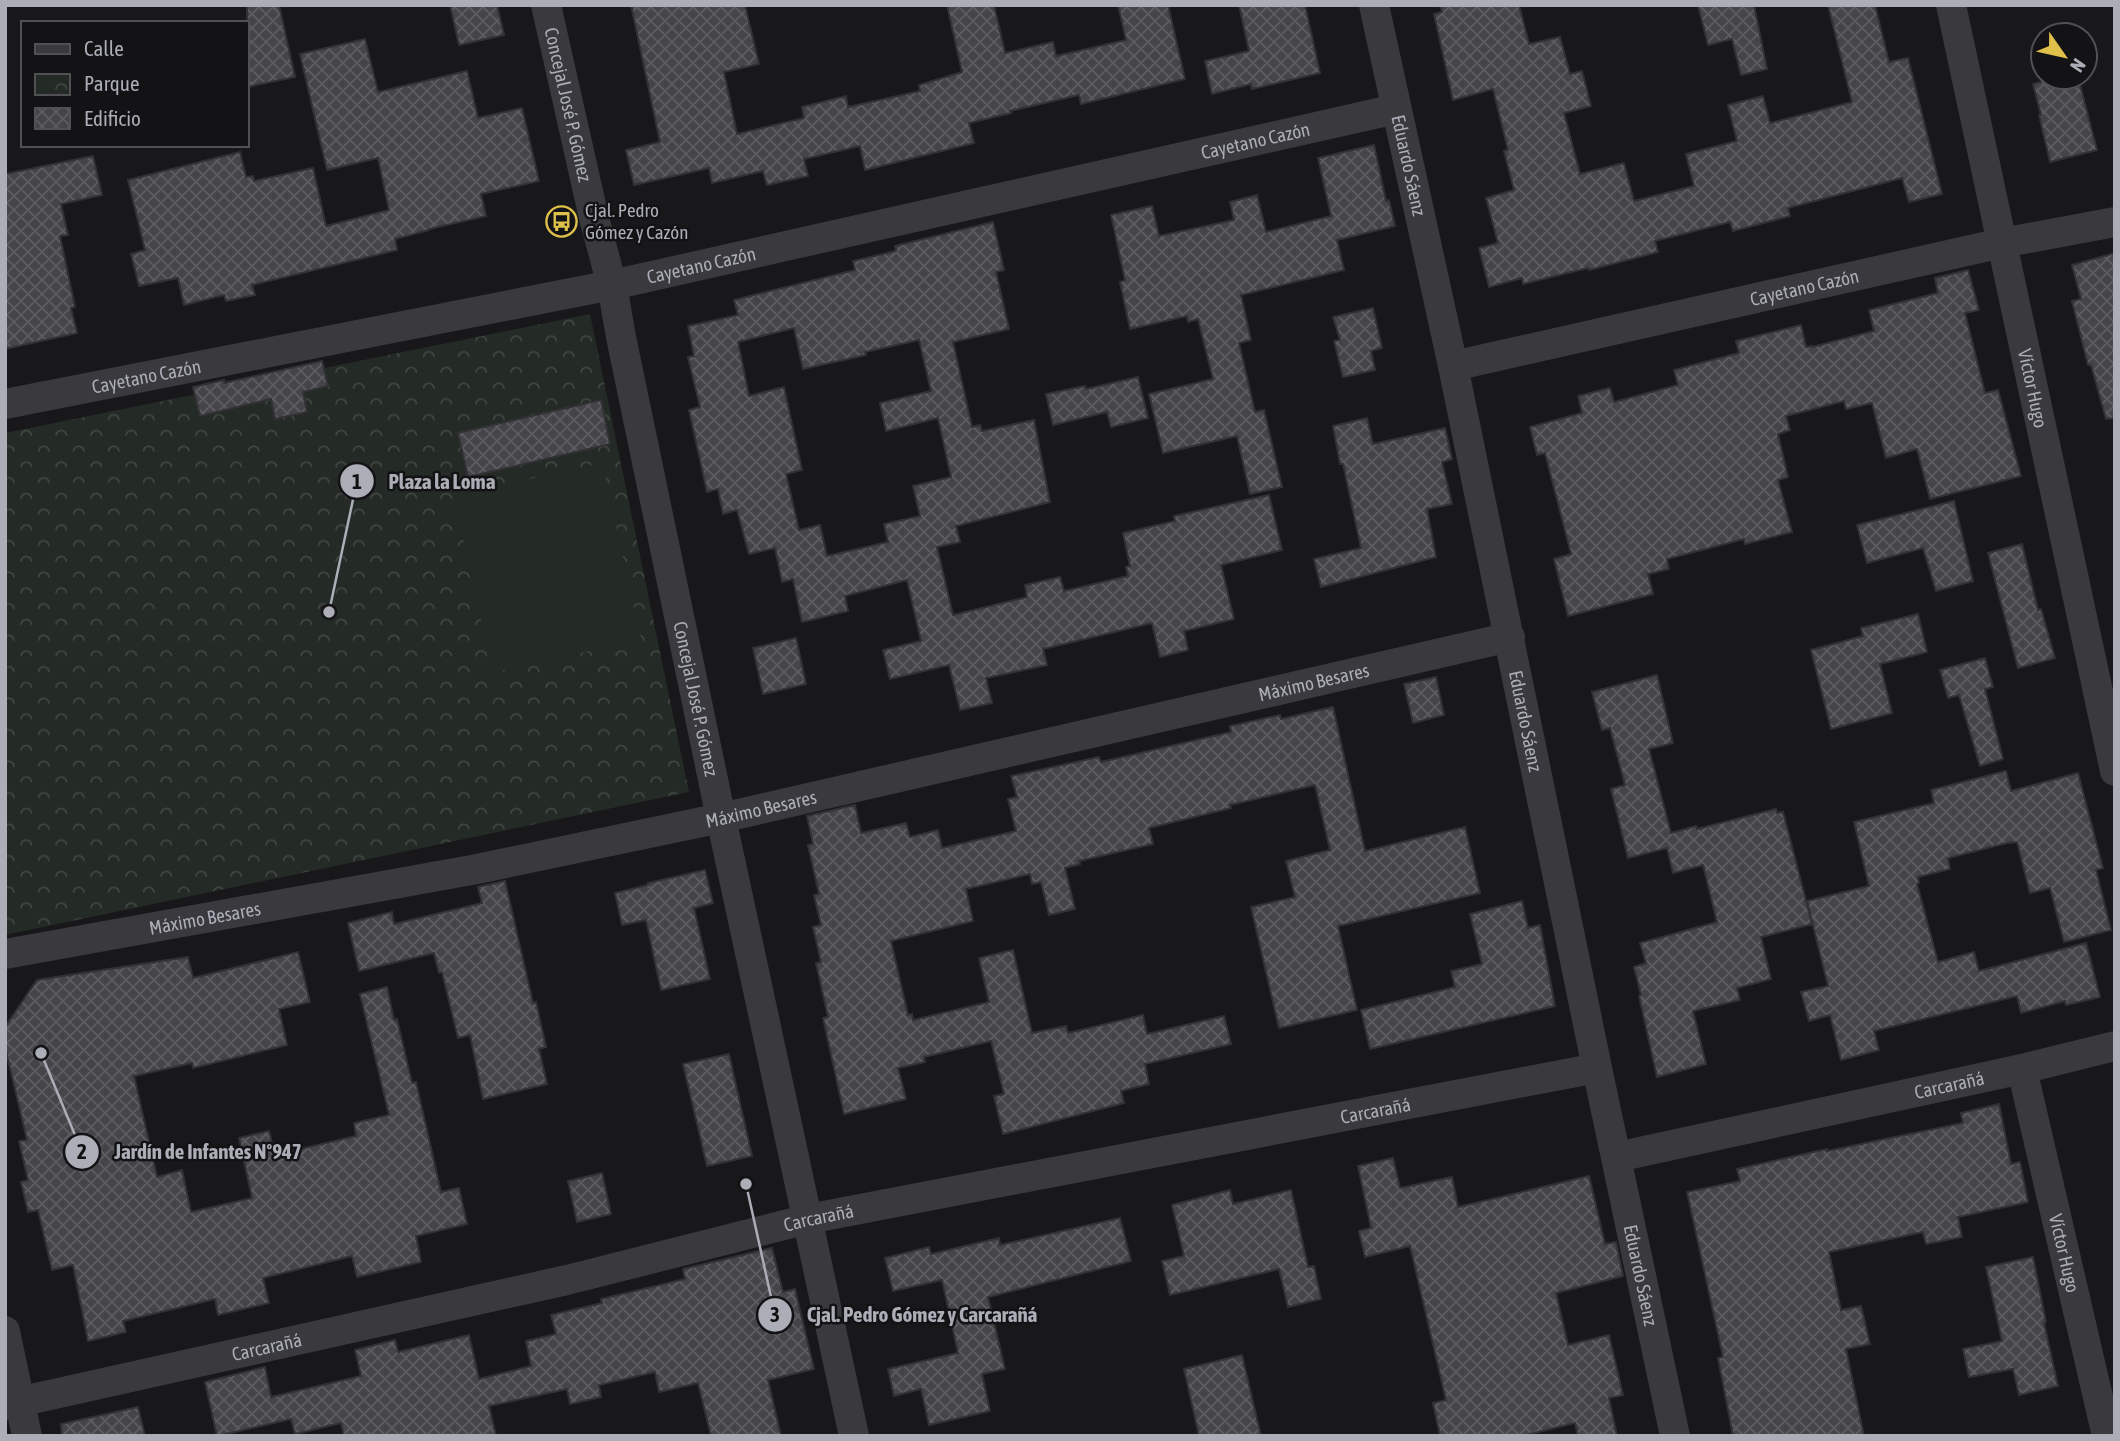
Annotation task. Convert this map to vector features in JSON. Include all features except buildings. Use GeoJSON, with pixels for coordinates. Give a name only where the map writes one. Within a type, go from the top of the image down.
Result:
{"type":"FeatureCollection","features":[{"type":"Feature","properties":{"kind":"street","name":"Concejal José P. Gómez"},"geometry":{"type":"LineString","coordinates":[[546,5],[594,218],[612,285],[721,818],[854,1436]]}},
{"type":"Feature","properties":{"kind":"street","name":"Eduardo Sáenz"},"geometry":{"type":"LineString","coordinates":[[1374,5],[1453,366],[1675,1436]]}},
{"type":"Feature","properties":{"kind":"street","name":"Víctor Hugo"},"geometry":{"type":"LineString","coordinates":[[1951,5],[2115,771]]}},
{"type":"Feature","properties":{"kind":"street","name":"Cayetano Cazón"},"geometry":{"type":"LineString","coordinates":[[5,404],[612,285],[1396,109]]}},
{"type":"Feature","properties":{"kind":"street","name":"Cayetano Cazón"},"geometry":{"type":"LineString","coordinates":[[1453,366],[2003,243],[2115,222]]}},
{"type":"Feature","properties":{"kind":"street","name":"Máximo Besares"},"geometry":{"type":"LineString","coordinates":[[5,954],[477,869],[721,818],[1510,637]]}},
{"type":"Feature","properties":{"kind":"street","name":"Carcarañá"},"geometry":{"type":"LineString","coordinates":[[1617,1157],[2022,1069],[2115,1046]]}},
{"type":"Feature","properties":{"kind":"street","name":"Carcarañá"},"geometry":{"type":"LineString","coordinates":[[12,1404],[568,1280],[808,1219],[1597,1068]]}},
{"type":"Feature","properties":{"kind":"street","name":"Víctor Hugo"},"geometry":{"type":"LineString","coordinates":[[2022,1069],[2107,1436]]}},
{"type":"Feature","properties":{"kind":"street"},"geometry":{"type":"LineString","coordinates":[[5,1331],[12,1404],[27,1436]]}},
{"type":"Feature","properties":{"kind":"green space"},"geometry":{"type":"Polygon","coordinates":[[[590,314],[689,792],[5,935],[5,433],[590,314]]]}},
{"type":"Feature","properties":{"kind":"green space"},"geometry":{"type":"Polygon","coordinates":[[[602,463],[641,639],[493,673],[454,496],[602,463]]]}},
{"type":"Feature","properties":{"kind":"place","name":"Cjal. Pedro Gómez y Cazón"},"geometry":{"type":"Point","coordinates":[562,221]}},
{"type":"Feature","properties":{"kind":"place","name":"Plaza la Loma"},"geometry":{"type":"Point","coordinates":[329,612]}},
{"type":"Feature","properties":{"kind":"place","name":"Jardín de Infantes Nº947"},"geometry":{"type":"Point","coordinates":[41,1053]}},
{"type":"Feature","properties":{"kind":"place","name":"Cjal. Pedro Gómez y Carcarañá"},"geometry":{"type":"Point","coordinates":[746,1184]}}]}
